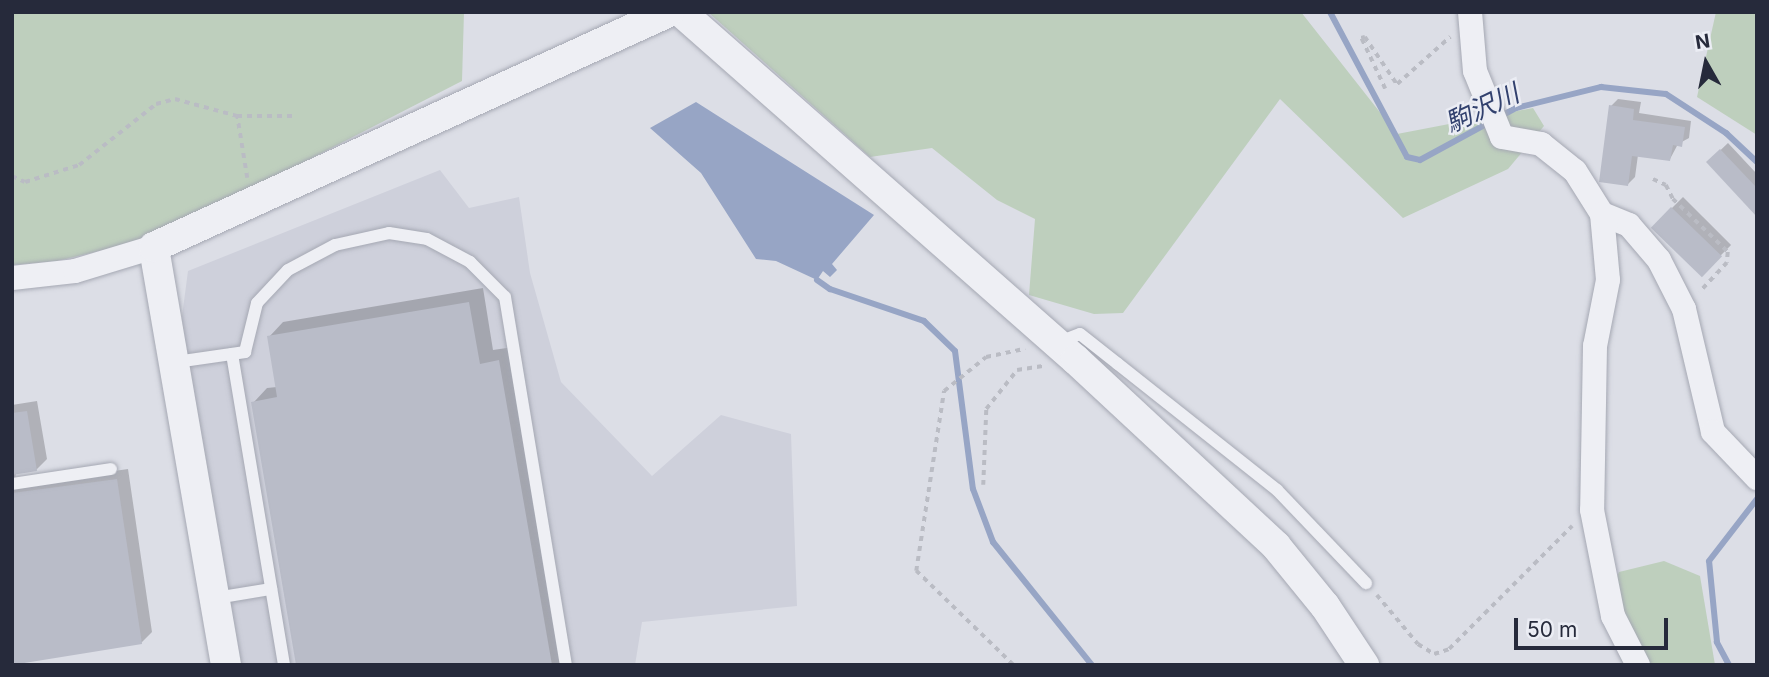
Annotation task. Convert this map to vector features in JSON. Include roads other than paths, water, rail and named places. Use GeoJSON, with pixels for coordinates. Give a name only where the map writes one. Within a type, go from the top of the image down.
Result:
{"type":"FeatureCollection","features":[{"type":"Feature","properties":{"kind":"street"},"geometry":{"type":"LineString","coordinates":[[12,278],[75,271],[154,247],[669,12]]}},
{"type":"Feature","properties":{"kind":"street"},"geometry":{"type":"LineString","coordinates":[[681,12],[1065,351],[1276,546],[1364,665]]}},
{"type":"Feature","properties":{"kind":"street"},"geometry":{"type":"LineString","coordinates":[[1464,21],[1481,88],[1502,137],[1541,144],[1575,171],[1602,214],[1608,280],[1595,346],[1592,510],[1613,616],[1638,665]]}},
{"type":"Feature","properties":{"kind":"street"},"geometry":{"type":"LineString","coordinates":[[1602,214],[1629,225],[1659,260],[1684,309],[1713,432],[1757,478]]}},
{"type":"Feature","properties":{"kind":"street"},"geometry":{"type":"LineString","coordinates":[[154,247],[176,362],[226,665]]}},
{"type":"Feature","properties":{"kind":"lane"},"geometry":{"type":"LineString","coordinates":[[176,362],[244,352],[257,303],[288,270],[335,245],[389,233],[427,239],[470,262],[505,297],[566,665]]}},
{"type":"Feature","properties":{"kind":"lane"},"geometry":{"type":"LineString","coordinates":[[1065,351],[1080,334],[1277,490],[1366,583]]}},
{"type":"Feature","properties":{"kind":"lane"},"geometry":{"type":"LineString","coordinates":[[232,354],[284,665]]}},
{"type":"Feature","properties":{"kind":"lane"},"geometry":{"type":"LineString","coordinates":[[12,484],[111,469]]}},
{"type":"Feature","properties":{"kind":"lane"},"geometry":{"type":"LineString","coordinates":[[216,598],[271,589]]}},
{"type":"Feature","properties":{"kind":"water"},"geometry":{"type":"Polygon","coordinates":[[[696,102],[874,215],[832,264],[837,270],[830,277],[823,271],[817,280],[776,261],[756,259],[701,173],[650,128],[696,102]]]}},
{"type":"Feature","properties":{"kind":"waterway","name":"駒沢川"},"geometry":{"type":"LineString","coordinates":[[1330,12],[1407,157],[1420,160],[1490,122]]}},
{"type":"Feature","properties":{"kind":"waterway","name":"駒沢川"},"geometry":{"type":"LineString","coordinates":[[1499,117],[1516,108],[1601,87],[1666,94],[1726,133],[1757,162]]}},
{"type":"Feature","properties":{"kind":"waterway"},"geometry":{"type":"LineString","coordinates":[[817,280],[830,289],[924,321],[955,351],[973,489],[993,542],[1092,665]]}},
{"type":"Feature","properties":{"kind":"waterway","name":"駒沢川"},"geometry":{"type":"LineString","coordinates":[[1729,665],[1717,642],[1709,561],[1757,499]]}}]}
